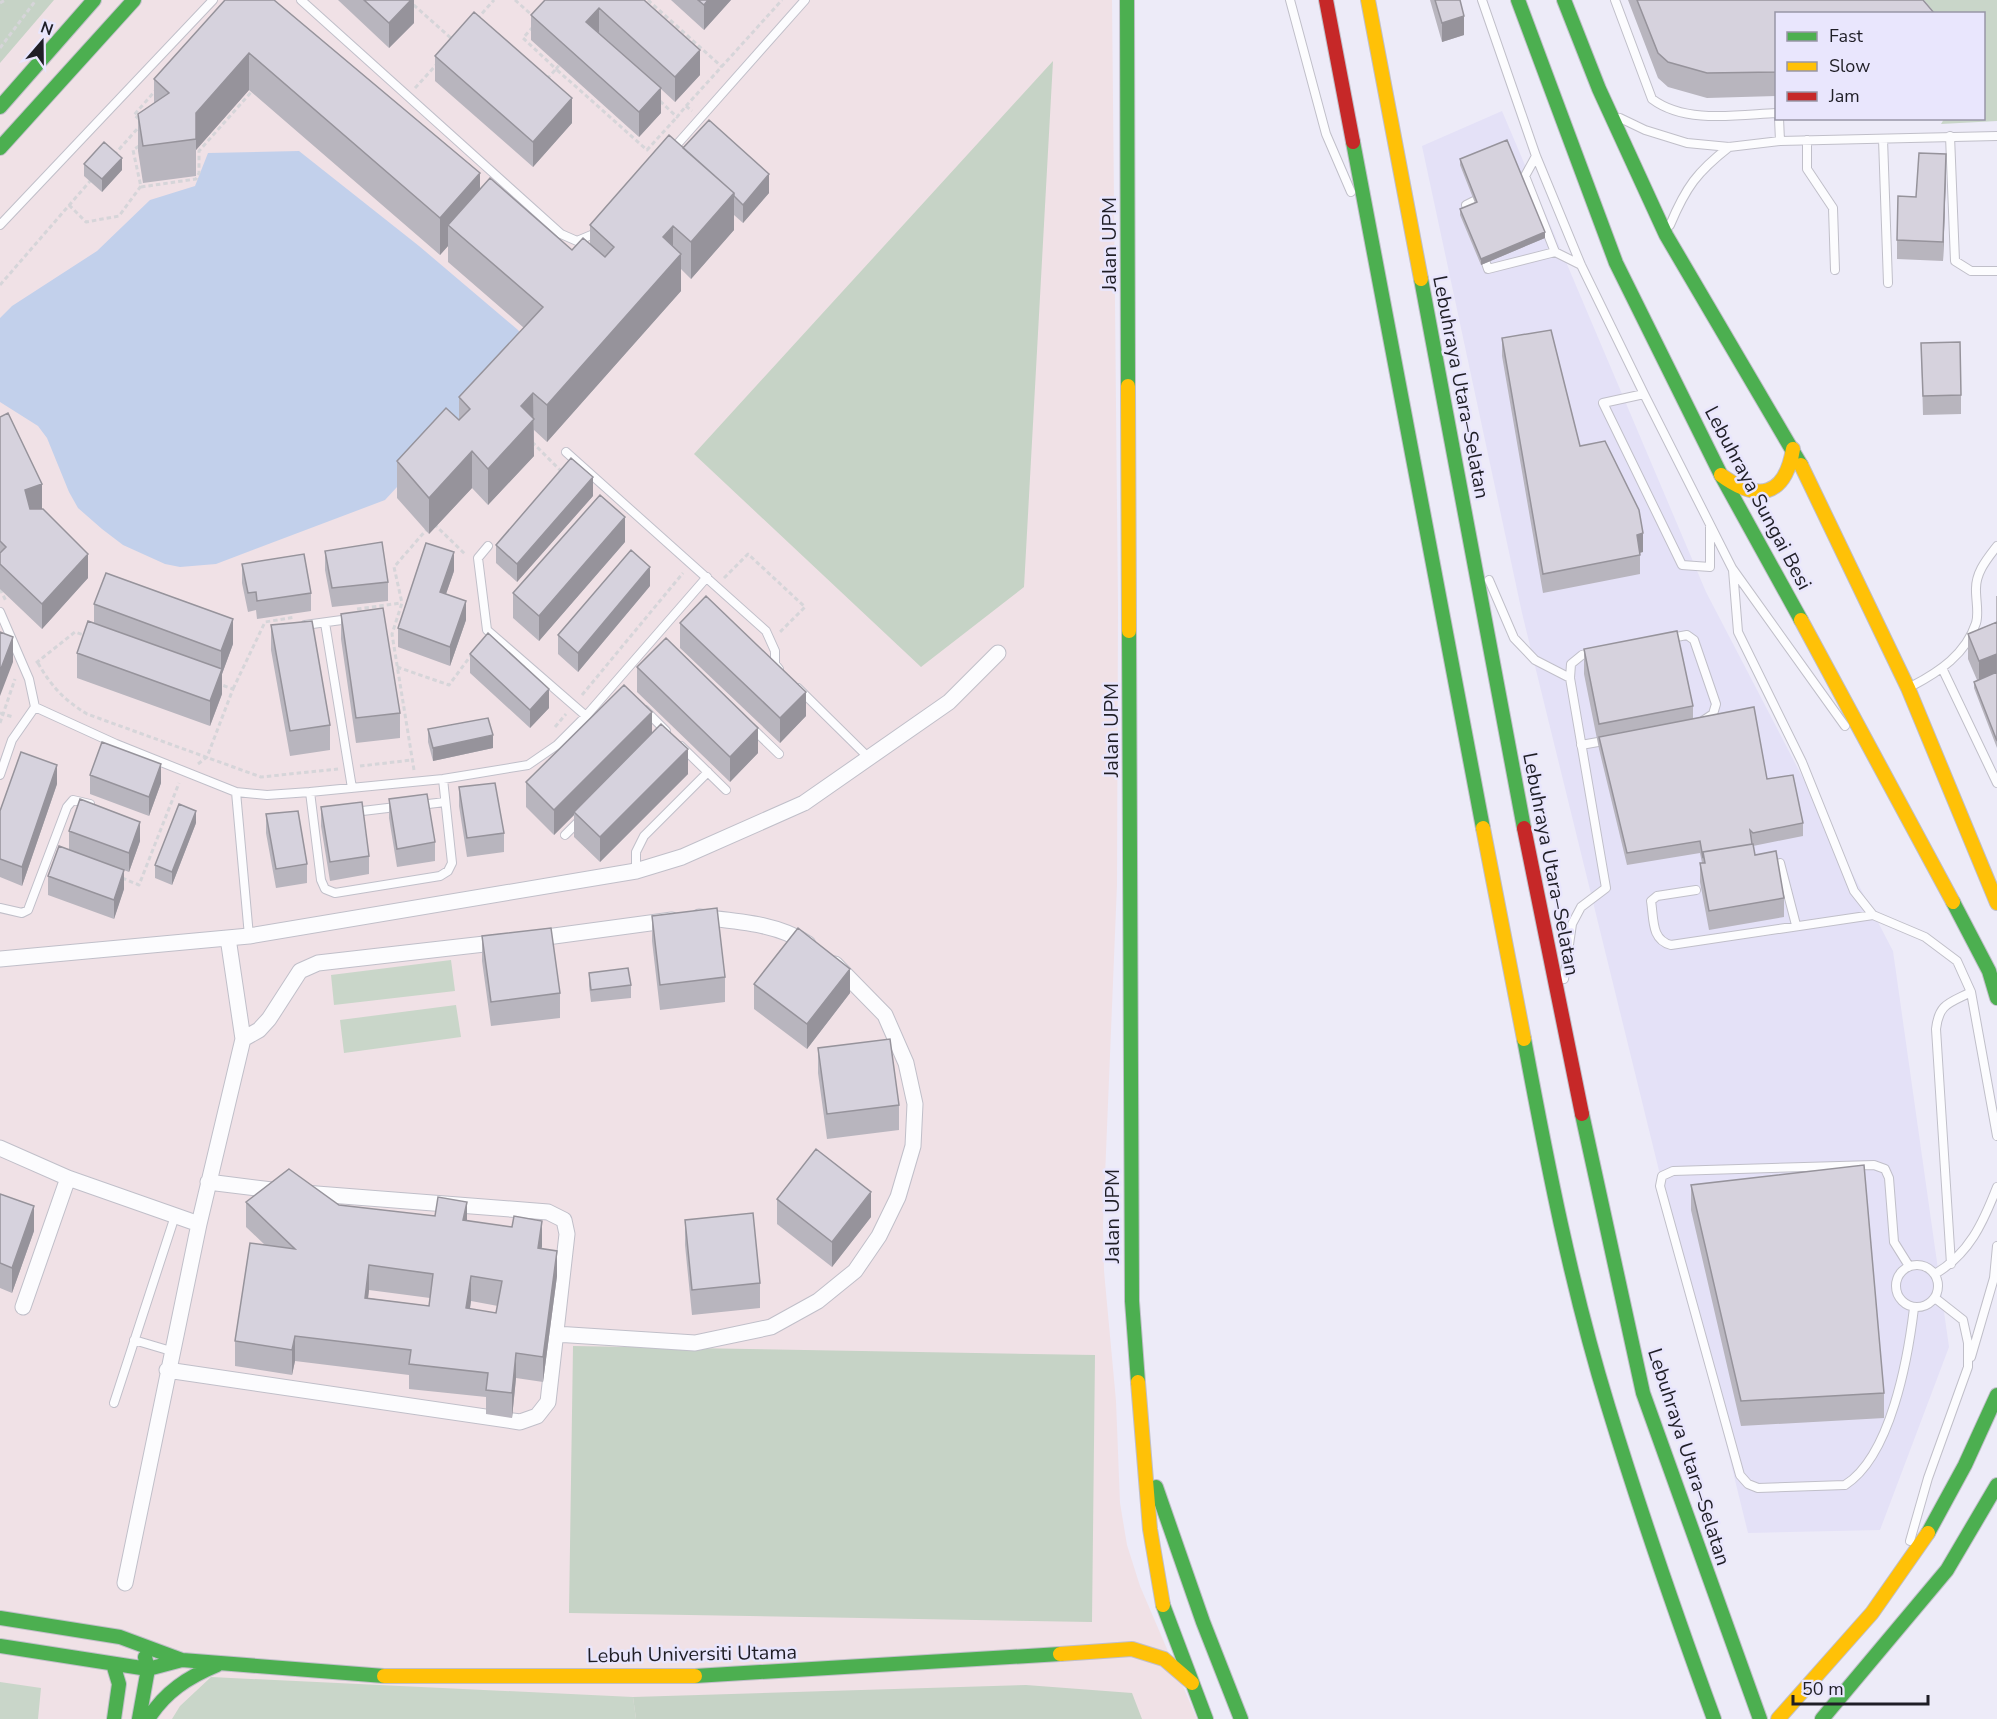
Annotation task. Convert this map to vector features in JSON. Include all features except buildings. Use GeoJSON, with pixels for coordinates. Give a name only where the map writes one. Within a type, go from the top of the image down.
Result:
{"type":"FeatureCollection","features":[{"type":"Feature","properties":{"kind":"main road"},"geometry":{"type":"LineString","coordinates":[[0,107],[94,0]]}},
{"type":"Feature","properties":{"kind":"main road"},"geometry":{"type":"LineString","coordinates":[[0,148],[134,0]]}},
{"type":"Feature","properties":{"kind":"main road","name":"Jalan UPM"},"geometry":{"type":"LineString","coordinates":[[1128,0],[1132,1301],[1150,1529],[1164,1609],[1206,1719]]}},
{"type":"Feature","properties":{"kind":"main road"},"geometry":{"type":"LineString","coordinates":[[1326,0],[1552,1194],[1607,1404],[1677,1617],[1714,1719]]}},
{"type":"Feature","properties":{"kind":"main road","name":"Lebuhraya Utara–Selatan"},"geometry":{"type":"LineString","coordinates":[[1368,0],[1559,1011],[1643,1393],[1760,1719]]}},
{"type":"Feature","properties":{"kind":"main road","name":"Lebuhraya Sungai Besi"},"geometry":{"type":"LineString","coordinates":[[1518,0],[1616,263],[1721,475],[1906,810],[1989,971],[1997,998]]}},
{"type":"Feature","properties":{"kind":"main road"},"geometry":{"type":"LineString","coordinates":[[1564,0],[1611,114],[1666,235],[1793,449],[1908,688],[1997,903]]}},
{"type":"Feature","properties":{"kind":"main road"},"geometry":{"type":"LineString","coordinates":[[1721,475],[1745,490],[1761,493],[1774,490],[1784,479],[1791,465],[1793,449]]}},
{"type":"Feature","properties":{"kind":"main road"},"geometry":{"type":"LineString","coordinates":[[1778,1719],[1899,1578],[1949,1500],[1977,1445],[1997,1395]]}},
{"type":"Feature","properties":{"kind":"main road","name":"Jalan UPM"},"geometry":{"type":"LineString","coordinates":[[1146,1460],[1203,1622],[1241,1719]]}},
{"type":"Feature","properties":{"kind":"main road"},"geometry":{"type":"LineString","coordinates":[[1822,1719],[1947,1570],[1997,1485]]}},
{"type":"Feature","properties":{"kind":"main road","name":"Lebuh Universiti Utama"},"geometry":{"type":"LineString","coordinates":[[0,1618],[132,1640],[182,1660],[366,1676],[720,1676],[1132,1649],[1164,1659],[1192,1683]]}},
{"type":"Feature","properties":{"kind":"main road"},"geometry":{"type":"LineString","coordinates":[[132,1640],[145,1657],[148,1669],[139,1719]]}},
{"type":"Feature","properties":{"kind":"main road","name":"Lebuh Universiti Utama"},"geometry":{"type":"LineString","coordinates":[[0,1646],[148,1669],[182,1660]]}},
{"type":"Feature","properties":{"kind":"main road"},"geometry":{"type":"LineString","coordinates":[[113,1664],[120,1678],[121,1688],[114,1719]]}},
{"type":"Feature","properties":{"kind":"main road"},"geometry":{"type":"LineString","coordinates":[[148,1719],[172,1689],[192,1675],[220,1664]]}},
{"type":"Feature","properties":{"kind":"street"},"geometry":{"type":"LineString","coordinates":[[0,959],[249,936],[636,872],[682,857],[804,803],[949,702],[998,653]]}},
{"type":"Feature","properties":{"kind":"street"},"geometry":{"type":"LineString","coordinates":[[243,1039],[259,1030],[269,1019],[300,971],[318,963],[696,917],[750,923],[801,939],[844,971],[885,1015],[906,1063],[915,1104],[913,1146],[898,1197],[879,1236],[855,1271],[818,1300],[771,1328],[695,1343],[555,1334]]}},
{"type":"Feature","properties":{"kind":"street"},"geometry":{"type":"LineString","coordinates":[[125,1583],[171,1351],[208,1182],[243,1039],[228,938]]}},
{"type":"Feature","properties":{"kind":"street"},"geometry":{"type":"LineString","coordinates":[[0,1148],[68,1178],[199,1224]]}},
{"type":"Feature","properties":{"kind":"street"},"geometry":{"type":"LineString","coordinates":[[23,1307],[68,1178]]}},
{"type":"Feature","properties":{"kind":"street"},"geometry":{"type":"LineString","coordinates":[[168,1370],[520,1422],[537,1416],[548,1402],[567,1234],[564,1220],[548,1212],[246,1188],[208,1182]]}},
{"type":"Feature","properties":{"kind":"lane"},"geometry":{"type":"LineString","coordinates":[[0,225],[213,0]]}},
{"type":"Feature","properties":{"kind":"lane"},"geometry":{"type":"LineString","coordinates":[[301,0],[561,234],[577,241],[593,237],[600,228]]}},
{"type":"Feature","properties":{"kind":"lane"},"geometry":{"type":"LineString","coordinates":[[669,152],[805,0]]}},
{"type":"Feature","properties":{"kind":"lane"},"geometry":{"type":"LineString","coordinates":[[1290,0],[1326,134],[1371,237]]}},
{"type":"Feature","properties":{"kind":"lane"},"geometry":{"type":"LineString","coordinates":[[1482,0],[1536,156],[1581,265],[1732,568],[1906,810]]}},
{"type":"Feature","properties":{"kind":"lane"},"geometry":{"type":"LineString","coordinates":[[1615,0],[1652,99],[1665,109],[1683,114],[1775,113]]}},
{"type":"Feature","properties":{"kind":"lane"},"geometry":{"type":"LineString","coordinates":[[1611,114],[1645,130],[1687,143],[1729,147],[1780,141],[1997,136]]}},
{"type":"Feature","properties":{"kind":"lane"},"geometry":{"type":"LineString","coordinates":[[1779,120],[1780,141]]}},
{"type":"Feature","properties":{"kind":"lane"},"geometry":{"type":"LineString","coordinates":[[1950,136],[1955,261],[1971,271],[1997,271]]}},
{"type":"Feature","properties":{"kind":"lane"},"geometry":{"type":"LineString","coordinates":[[1883,139],[1888,283]]}},
{"type":"Feature","properties":{"kind":"lane"},"geometry":{"type":"LineString","coordinates":[[1808,140],[1807,169],[1833,208],[1835,270]]}},
{"type":"Feature","properties":{"kind":"lane"},"geometry":{"type":"LineString","coordinates":[[1666,235],[1682,197],[1701,168],[1729,147]]}},
{"type":"Feature","properties":{"kind":"lane"},"geometry":{"type":"LineString","coordinates":[[1536,156],[1523,178],[1555,252]]}},
{"type":"Feature","properties":{"kind":"lane"},"geometry":{"type":"LineString","coordinates":[[1467,212],[1466,205],[1474,201]]}},
{"type":"Feature","properties":{"kind":"lane"},"geometry":{"type":"LineString","coordinates":[[1486,263],[1488,268],[1555,252],[1581,265]]}},
{"type":"Feature","properties":{"kind":"lane"},"geometry":{"type":"LineString","coordinates":[[1644,394],[1603,403],[1683,565],[1710,567],[1710,525]]}},
{"type":"Feature","properties":{"kind":"lane"},"geometry":{"type":"LineString","coordinates":[[566,452],[766,631],[776,651],[775,664],[782,672]]}},
{"type":"Feature","properties":{"kind":"lane"},"geometry":{"type":"LineString","coordinates":[[1470,535],[1514,638],[1535,660],[1570,678]]}},
{"type":"Feature","properties":{"kind":"lane"},"geometry":{"type":"LineString","coordinates":[[488,546],[478,558],[487,630],[586,716]]}},
{"type":"Feature","properties":{"kind":"lane"},"geometry":{"type":"LineString","coordinates":[[1908,688],[1943,670],[1967,640],[1977,622],[1975,587],[1979,572],[1997,546]]}},
{"type":"Feature","properties":{"kind":"lane"},"geometry":{"type":"LineString","coordinates":[[1732,568],[1738,633],[1802,762],[1854,891],[1873,915],[1925,938],[1957,961],[1971,992],[1997,1136]]}},
{"type":"Feature","properties":{"kind":"lane"},"geometry":{"type":"LineString","coordinates":[[35,707],[116,744],[236,792],[267,795],[310,792],[443,778],[528,765],[558,745],[586,716],[707,577]]}},
{"type":"Feature","properties":{"kind":"lane"},"geometry":{"type":"LineString","coordinates":[[0,612],[29,679],[35,707],[12,740],[0,775]]}},
{"type":"Feature","properties":{"kind":"lane"},"geometry":{"type":"LineString","coordinates":[[298,626],[359,618]]}},
{"type":"Feature","properties":{"kind":"lane"},"geometry":{"type":"LineString","coordinates":[[325,622],[352,788]]}},
{"type":"Feature","properties":{"kind":"lane"},"geometry":{"type":"LineString","coordinates":[[0,634],[13,639]]}},
{"type":"Feature","properties":{"kind":"lane"},"geometry":{"type":"LineString","coordinates":[[1658,640],[1687,635],[1694,640],[1716,704],[1713,714],[1698,721]]}},
{"type":"Feature","properties":{"kind":"lane"},"geometry":{"type":"LineString","coordinates":[[655,637],[663,645]]}},
{"type":"Feature","properties":{"kind":"lane"},"geometry":{"type":"LineString","coordinates":[[1559,1011],[1572,924],[1581,908],[1606,888],[1570,678],[1571,664],[1582,654],[1604,650]]}},
{"type":"Feature","properties":{"kind":"lane"},"geometry":{"type":"LineString","coordinates":[[1943,670],[1997,783]]}},
{"type":"Feature","properties":{"kind":"lane"},"geometry":{"type":"LineString","coordinates":[[790,680],[870,759]]}},
{"type":"Feature","properties":{"kind":"lane"},"geometry":{"type":"LineString","coordinates":[[616,681],[623,688]]}},
{"type":"Feature","properties":{"kind":"lane"},"geometry":{"type":"LineString","coordinates":[[634,699],[664,734],[726,790]]}},
{"type":"Feature","properties":{"kind":"lane"},"geometry":{"type":"LineString","coordinates":[[747,724],[779,754]]}},
{"type":"Feature","properties":{"kind":"lane"},"geometry":{"type":"LineString","coordinates":[[1581,745],[1598,742]]}},
{"type":"Feature","properties":{"kind":"lane"},"geometry":{"type":"LineString","coordinates":[[636,872],[636,852],[644,836],[708,772]]}},
{"type":"Feature","properties":{"kind":"lane"},"geometry":{"type":"LineString","coordinates":[[310,792],[321,880],[326,889],[335,893],[440,876],[448,871],[452,862],[443,778]]}},
{"type":"Feature","properties":{"kind":"lane"},"geometry":{"type":"LineString","coordinates":[[236,792],[249,936]]}},
{"type":"Feature","properties":{"kind":"lane"},"geometry":{"type":"LineString","coordinates":[[0,908],[22,914],[28,910],[67,807],[73,800],[81,800],[102,808]]}},
{"type":"Feature","properties":{"kind":"lane"},"geometry":{"type":"LineString","coordinates":[[344,813],[445,802]]}},
{"type":"Feature","properties":{"kind":"lane"},"geometry":{"type":"LineString","coordinates":[[565,835],[590,810]]}},
{"type":"Feature","properties":{"kind":"lane"},"geometry":{"type":"LineString","coordinates":[[314,816],[324,815]]}},
{"type":"Feature","properties":{"kind":"lane"},"geometry":{"type":"LineString","coordinates":[[1780,863],[1796,925]]}},
{"type":"Feature","properties":{"kind":"lane"},"geometry":{"type":"LineString","coordinates":[[1696,890],[1658,896],[1651,901],[1656,937],[1661,942],[1671,945],[1873,915]]}},
{"type":"Feature","properties":{"kind":"lane"},"geometry":{"type":"LineString","coordinates":[[1951,1264],[1936,1029],[1938,1013],[1945,1006],[1971,992]]}},
{"type":"Feature","properties":{"kind":"lane"},"geometry":{"type":"LineString","coordinates":[[1909,1266],[1894,1242],[1889,1178],[1885,1169],[1874,1166],[1685,1171],[1662,1176],[1660,1186],[1725,1424],[1740,1475],[1748,1484],[1758,1488],[1845,1485],[1853,1479],[1885,1430],[1901,1387],[1914,1308]]}},
{"type":"Feature","properties":{"kind":"lane"},"geometry":{"type":"LineString","coordinates":[[1935,1274],[1951,1264],[1982,1227],[1997,1187]]}},
{"type":"Feature","properties":{"kind":"lane"},"geometry":{"type":"LineString","coordinates":[[114,1403],[175,1216]]}},
{"type":"Feature","properties":{"kind":"lane"},"geometry":{"type":"LineString","coordinates":[[1899,1578],[1928,1478],[1968,1367],[1994,1278],[1997,1246]]}},
{"type":"Feature","properties":{"kind":"lane"},"geometry":{"type":"LineString","coordinates":[[1909,1266],[1921,1266],[1935,1274],[1938,1290],[1935,1298],[1922,1308],[1914,1308],[1901,1301],[1896,1289],[1898,1276],[1909,1266]]}},
{"type":"Feature","properties":{"kind":"lane"},"geometry":{"type":"LineString","coordinates":[[1935,1298],[1963,1320],[1968,1343],[1968,1367]]}},
{"type":"Feature","properties":{"kind":"lane"},"geometry":{"type":"LineString","coordinates":[[135,1340],[171,1351]]}},
{"type":"Feature","properties":{"kind":"path"},"geometry":{"type":"LineString","coordinates":[[0,3],[5,0]]}},
{"type":"Feature","properties":{"kind":"path"},"geometry":{"type":"LineString","coordinates":[[0,48],[36,0]]}},
{"type":"Feature","properties":{"kind":"path"},"geometry":{"type":"LineString","coordinates":[[408,0],[456,42]]}},
{"type":"Feature","properties":{"kind":"path"},"geometry":{"type":"LineString","coordinates":[[470,26],[494,0]]}},
{"type":"Feature","properties":{"kind":"path"},"geometry":{"type":"LineString","coordinates":[[515,0],[539,21],[523,38],[647,150],[677,117]]}},
{"type":"Feature","properties":{"kind":"path"},"geometry":{"type":"LineString","coordinates":[[648,0],[722,67]]}},
{"type":"Feature","properties":{"kind":"path"},"geometry":{"type":"LineString","coordinates":[[686,106],[782,0]]}},
{"type":"Feature","properties":{"kind":"path"},"geometry":{"type":"LineString","coordinates":[[408,96],[442,58]]}},
{"type":"Feature","properties":{"kind":"path"},"geometry":{"type":"LineString","coordinates":[[545,82],[564,60]]}},
{"type":"Feature","properties":{"kind":"path"},"geometry":{"type":"LineString","coordinates":[[141,187],[196,179],[199,173],[199,152],[257,86]]}},
{"type":"Feature","properties":{"kind":"path"},"geometry":{"type":"LineString","coordinates":[[114,156],[143,123],[134,115],[158,88]]}},
{"type":"Feature","properties":{"kind":"path"},"geometry":{"type":"LineString","coordinates":[[141,144],[133,150],[141,187]]}},
{"type":"Feature","properties":{"kind":"path"},"geometry":{"type":"LineString","coordinates":[[189,152],[199,152]]}},
{"type":"Feature","properties":{"kind":"path"},"geometry":{"type":"LineString","coordinates":[[0,285],[99,172]]}},
{"type":"Feature","properties":{"kind":"path"},"geometry":{"type":"LineString","coordinates":[[69,205],[86,222],[118,216],[148,178]]}},
{"type":"Feature","properties":{"kind":"path"},"geometry":{"type":"LineString","coordinates":[[530,441],[562,472]]}},
{"type":"Feature","properties":{"kind":"path"},"geometry":{"type":"LineString","coordinates":[[95,639],[75,632],[38,662],[52,686],[68,703],[87,714],[261,777],[412,760],[392,634],[402,603],[394,567],[440,515]]}},
{"type":"Feature","properties":{"kind":"path"},"geometry":{"type":"LineString","coordinates":[[433,523],[465,554],[467,565]]}},
{"type":"Feature","properties":{"kind":"path"},"geometry":{"type":"LineString","coordinates":[[207,757],[232,689],[265,622],[297,617]]}},
{"type":"Feature","properties":{"kind":"path"},"geometry":{"type":"LineString","coordinates":[[397,667],[449,685],[477,648]]}},
{"type":"Feature","properties":{"kind":"path"},"geometry":{"type":"LineString","coordinates":[[0,723],[18,673]]}},
{"type":"Feature","properties":{"kind":"path"},"geometry":{"type":"LineString","coordinates":[[210,681],[232,689]]}},
{"type":"Feature","properties":{"kind":"path"},"geometry":{"type":"LineString","coordinates":[[118,877],[139,885],[181,777]]}},
{"type":"Feature","properties":{"kind":"shaded area"},"geometry":{"type":"Polygon","coordinates":[[[0,0],[1112,0],[1118,606],[1117,885],[1103,1225],[1104,1271],[1116,1401],[1120,1503],[1127,1545],[1140,1586],[1197,1719],[0,1719],[0,0]]]}},
{"type":"Feature","properties":{"kind":"shaded area"},"geometry":{"type":"Polygon","coordinates":[[[1502,111],[1706,592],[1893,951],[1949,1347],[1880,1530],[1748,1533],[1522,613],[1422,146],[1502,111]]]}},
{"type":"Feature","properties":{"kind":"green space"},"geometry":{"type":"Polygon","coordinates":[[[0,0],[54,0],[0,63],[0,0]]]}},
{"type":"Feature","properties":{"kind":"green space"},"geometry":{"type":"Polygon","coordinates":[[[1924,0],[1997,0],[1997,121],[1941,124],[1943,120],[1985,120],[1985,12],[1934,12],[1924,0]]]}},
{"type":"Feature","properties":{"kind":"green space"},"geometry":{"type":"Polygon","coordinates":[[[1053,61],[1024,587],[921,667],[694,454],[1053,61]]]}},
{"type":"Feature","properties":{"kind":"green space"},"geometry":{"type":"Polygon","coordinates":[[[451,960],[455,991],[334,1005],[331,975],[451,960]]]}},
{"type":"Feature","properties":{"kind":"green space"},"geometry":{"type":"Polygon","coordinates":[[[456,1005],[461,1037],[344,1053],[340,1020],[456,1005]]]}},
{"type":"Feature","properties":{"kind":"green space"},"geometry":{"type":"Polygon","coordinates":[[[573,1346],[1095,1355],[1092,1622],[569,1613],[573,1346]]]}},
{"type":"Feature","properties":{"kind":"green space"},"geometry":{"type":"Polygon","coordinates":[[[211,1677],[633,1697],[636,1719],[172,1719],[180,1706],[211,1677]]]}},
{"type":"Feature","properties":{"kind":"green space"},"geometry":{"type":"Polygon","coordinates":[[[0,1682],[41,1688],[38,1719],[0,1719],[0,1682]]]}},
{"type":"Feature","properties":{"kind":"green space"},"geometry":{"type":"Polygon","coordinates":[[[1026,1685],[1132,1693],[1142,1719],[636,1719],[633,1697],[1026,1685]]]}},
{"type":"Feature","properties":{"kind":"water"},"geometry":{"type":"Polygon","coordinates":[[[299,151],[419,246],[518,330],[521,334],[523,351],[385,500],[216,564],[180,567],[165,564],[123,545],[78,508],[47,438],[38,426],[0,402],[0,318],[12,306],[97,251],[150,200],[195,186],[208,153],[299,151]]]}},
{"type":"Feature","properties":{"kind":"traffic: fast"},"geometry":{"type":"LineString","coordinates":[[0,107],[94,0]]}},
{"type":"Feature","properties":{"kind":"traffic: fast"},"geometry":{"type":"LineString","coordinates":[[0,148],[134,0]]}},
{"type":"Feature","properties":{"kind":"traffic: fast"},"geometry":{"type":"LineString","coordinates":[[1127,0],[1128,386]]}},
{"type":"Feature","properties":{"kind":"traffic: fast"},"geometry":{"type":"LineString","coordinates":[[1518,0],[1616,263],[1721,475],[1801,620]]}},
{"type":"Feature","properties":{"kind":"traffic: fast"},"geometry":{"type":"LineString","coordinates":[[1564,0],[1599,89],[1666,235],[1801,465]]}},
{"type":"Feature","properties":{"kind":"traffic: fast"},"geometry":{"type":"LineString","coordinates":[[1353,142],[1483,828]]}},
{"type":"Feature","properties":{"kind":"traffic: fast"},"geometry":{"type":"LineString","coordinates":[[1421,279],[1524,828]]}},
{"type":"Feature","properties":{"kind":"traffic: fast"},"geometry":{"type":"LineString","coordinates":[[1129,631],[1132,1301],[1138,1382]]}},
{"type":"Feature","properties":{"kind":"traffic: fast"},"geometry":{"type":"LineString","coordinates":[[1953,902],[1989,971],[1997,998]]}},
{"type":"Feature","properties":{"kind":"traffic: fast"},"geometry":{"type":"LineString","coordinates":[[1524,1039],[1561,1224],[1582,1315],[1620,1445],[1714,1719]]}},
{"type":"Feature","properties":{"kind":"traffic: fast"},"geometry":{"type":"LineString","coordinates":[[1582,1114],[1643,1393],[1760,1719]]}},
{"type":"Feature","properties":{"kind":"traffic: fast"},"geometry":{"type":"LineString","coordinates":[[1928,1533],[1965,1465],[1997,1395]]}},
{"type":"Feature","properties":{"kind":"traffic: fast"},"geometry":{"type":"LineString","coordinates":[[1822,1719],[1947,1570],[1997,1485]]}},
{"type":"Feature","properties":{"kind":"traffic: fast"},"geometry":{"type":"LineString","coordinates":[[1156,1487],[1203,1622],[1241,1719]]}},
{"type":"Feature","properties":{"kind":"traffic: fast"},"geometry":{"type":"LineString","coordinates":[[1163,1605],[1206,1719]]}},
{"type":"Feature","properties":{"kind":"traffic: fast"},"geometry":{"type":"LineString","coordinates":[[0,1618],[120,1637],[182,1660],[384,1676]]}},
{"type":"Feature","properties":{"kind":"traffic: fast"},"geometry":{"type":"LineString","coordinates":[[0,1646],[148,1669],[182,1660]]}},
{"type":"Feature","properties":{"kind":"traffic: fast"},"geometry":{"type":"LineString","coordinates":[[695,1676],[1060,1654]]}},
{"type":"Feature","properties":{"kind":"traffic: fast"},"geometry":{"type":"LineString","coordinates":[[139,1719],[148,1669],[145,1657]]}},
{"type":"Feature","properties":{"kind":"traffic: fast"},"geometry":{"type":"LineString","coordinates":[[113,1664],[119,1684],[114,1719]]}},
{"type":"Feature","properties":{"kind":"traffic: fast"},"geometry":{"type":"LineString","coordinates":[[148,1719],[178,1686],[217,1665]]}},
{"type":"Feature","properties":{"kind":"traffic: slow"},"geometry":{"type":"LineString","coordinates":[[1368,0],[1421,279]]}},
{"type":"Feature","properties":{"kind":"traffic: slow"},"geometry":{"type":"LineString","coordinates":[[1128,386],[1129,631]]}},
{"type":"Feature","properties":{"kind":"traffic: slow"},"geometry":{"type":"LineString","coordinates":[[1721,475],[1747,489],[1768,490],[1784,477],[1793,449]]}},
{"type":"Feature","properties":{"kind":"traffic: slow"},"geometry":{"type":"LineString","coordinates":[[1801,465],[1908,688],[1997,903]]}},
{"type":"Feature","properties":{"kind":"traffic: slow"},"geometry":{"type":"LineString","coordinates":[[1801,620],[1953,902]]}},
{"type":"Feature","properties":{"kind":"traffic: slow"},"geometry":{"type":"LineString","coordinates":[[1483,828],[1524,1039]]}},
{"type":"Feature","properties":{"kind":"traffic: slow"},"geometry":{"type":"LineString","coordinates":[[1138,1382],[1150,1529],[1163,1605]]}},
{"type":"Feature","properties":{"kind":"traffic: slow"},"geometry":{"type":"LineString","coordinates":[[1778,1719],[1872,1613],[1928,1533]]}},
{"type":"Feature","properties":{"kind":"traffic: slow"},"geometry":{"type":"LineString","coordinates":[[1060,1654],[1132,1649],[1164,1659],[1192,1683]]}},
{"type":"Feature","properties":{"kind":"traffic: slow"},"geometry":{"type":"LineString","coordinates":[[384,1676],[695,1676]]}},
{"type":"Feature","properties":{"kind":"traffic: jam"},"geometry":{"type":"LineString","coordinates":[[1326,0],[1353,142]]}},
{"type":"Feature","properties":{"kind":"traffic: jam"},"geometry":{"type":"LineString","coordinates":[[1524,828],[1582,1114]]}}]}
